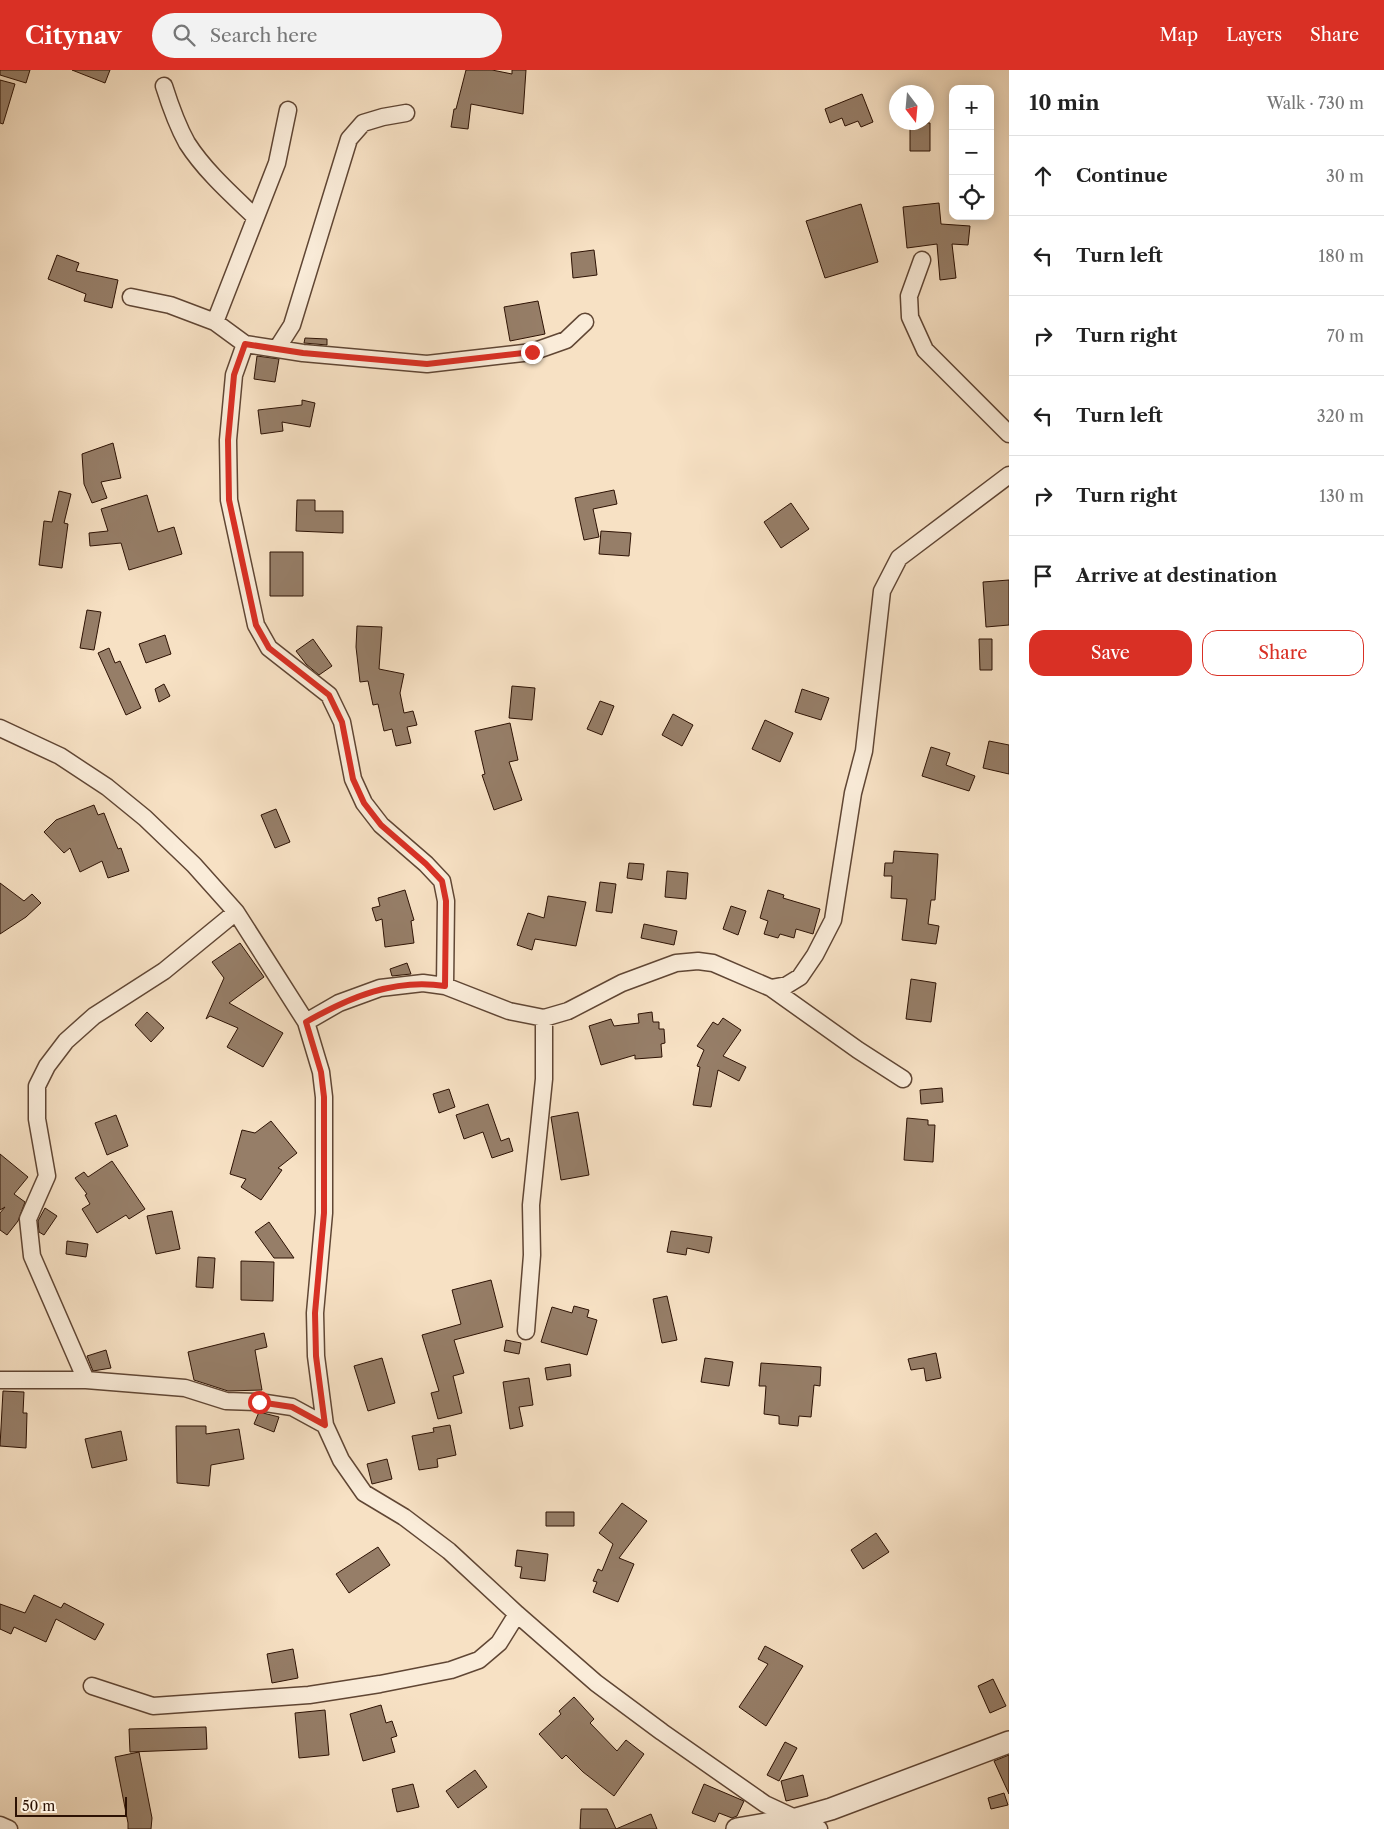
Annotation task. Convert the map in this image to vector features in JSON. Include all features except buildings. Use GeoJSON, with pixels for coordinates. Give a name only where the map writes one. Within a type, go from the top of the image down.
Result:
{"type":"FeatureCollection","features":[{"type":"Feature","properties":{"kind":"street"},"geometry":{"type":"LineString","coordinates":[[164,86],[173,113],[188,143],[213,176],[255,217]]}},
{"type":"Feature","properties":{"kind":"street"},"geometry":{"type":"LineString","coordinates":[[215,322],[277,163],[288,110]]}},
{"type":"Feature","properties":{"kind":"street"},"geometry":{"type":"LineString","coordinates":[[278,347],[292,325],[349,139],[363,123],[406,113]]}},
{"type":"Feature","properties":{"kind":"street"},"geometry":{"type":"LineString","coordinates":[[922,260],[909,296],[910,317],[925,350],[1009,434]]}},
{"type":"Feature","properties":{"kind":"street"},"geometry":{"type":"LineString","coordinates":[[131,297],[170,305],[215,322],[245,344],[278,347],[303,353],[427,364],[532,352],[566,340],[585,322]]}},
{"type":"Feature","properties":{"kind":"street"},"geometry":{"type":"LineString","coordinates":[[245,344],[234,375],[228,440],[229,500],[256,625],[269,648],[329,695],[342,722],[353,779],[364,803],[381,825],[426,864],[442,881],[446,901],[445,986]]}},
{"type":"Feature","properties":{"kind":"street"},"geometry":{"type":"LineString","coordinates":[[771,988],[786,985],[800,977],[815,955],[833,920],[853,792],[864,751],[882,591],[899,558],[1009,475]]}},
{"type":"Feature","properties":{"kind":"street"},"geometry":{"type":"LineString","coordinates":[[0,728],[60,756],[107,787],[145,818],[194,865],[236,912],[306,1022],[321,1072],[324,1097],[324,1213],[315,1322],[316,1356],[325,1425],[341,1460],[364,1494],[404,1517],[449,1551],[596,1683],[662,1732],[764,1804],[819,1829]]}},
{"type":"Feature","properties":{"kind":"street"},"geometry":{"type":"LineString","coordinates":[[86,1380],[32,1256],[28,1219],[47,1176],[36,1119],[37,1086],[47,1066],[66,1041],[80,1028],[94,1016],[164,971],[236,912]]}},
{"type":"Feature","properties":{"kind":"street"},"geometry":{"type":"LineString","coordinates":[[306,1022],[339,1003],[380,988],[423,983],[445,986],[509,1011],[544,1018],[568,1012],[622,983],[676,963],[698,961],[713,964],[771,988],[858,1050],[903,1079]]}},
{"type":"Feature","properties":{"kind":"street"},"geometry":{"type":"LineString","coordinates":[[526,1332],[532,1255],[531,1205],[544,1078],[544,1018]]}},
{"type":"Feature","properties":{"kind":"street"},"geometry":{"type":"LineString","coordinates":[[0,1380],[86,1380],[185,1388],[226,1401],[259,1402],[292,1407],[325,1425]]}},
{"type":"Feature","properties":{"kind":"street"},"geometry":{"type":"LineString","coordinates":[[92,1686],[153,1706],[309,1695],[380,1684],[451,1670],[479,1660],[498,1643],[517,1614]]}},
{"type":"Feature","properties":{"kind":"street"},"geometry":{"type":"LineString","coordinates":[[737,1829],[796,1819],[831,1809],[1009,1742]]}},
{"type":"Feature","properties":{"kind":"street"},"geometry":{"type":"LineString","coordinates":[[0,1825],[9,1829]]}},
{"type":"Feature","properties":{"kind":"route"},"geometry":{"type":"LineString","coordinates":[[259,1402],[292,1407],[325,1425],[316,1356],[315,1313],[324,1213],[324,1097],[321,1072],[306,1022],[339,1003],[380,988],[423,983],[445,986],[447,936],[446,901],[442,881],[426,864],[381,825],[364,803],[353,779],[342,722],[329,695],[269,648],[256,625],[229,500],[228,440],[234,375],[245,344],[278,347],[303,353],[427,364],[532,352]]}}]}
